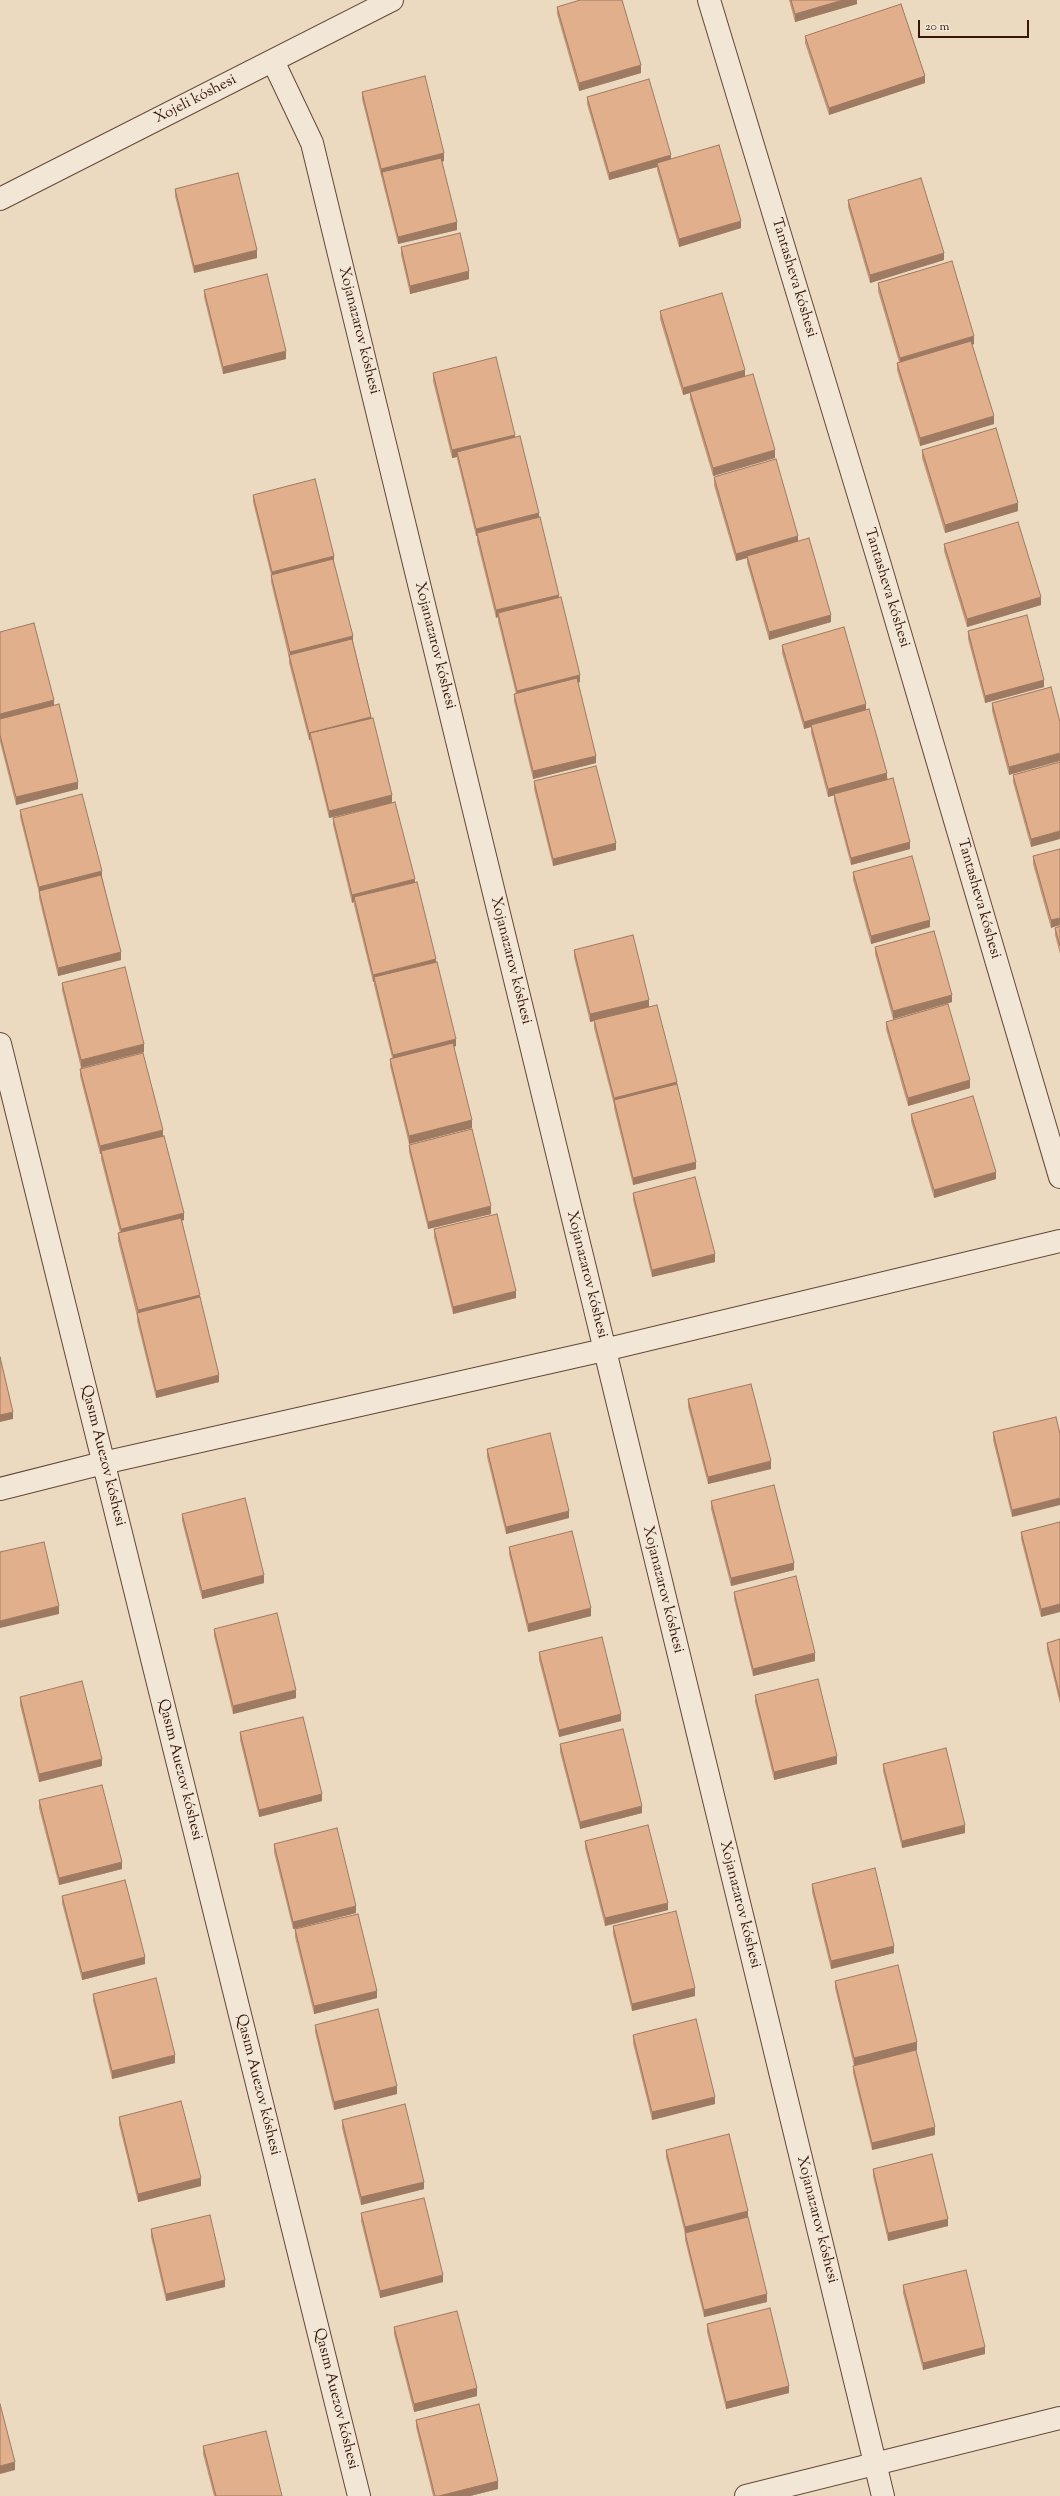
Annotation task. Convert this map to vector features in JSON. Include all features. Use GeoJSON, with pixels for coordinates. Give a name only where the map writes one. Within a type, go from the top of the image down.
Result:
{"type":"FeatureCollection","features":[{"type":"Feature","properties":{"kind":"street","name":"Xojeli kóshesi"},"geometry":{"type":"LineString","coordinates":[[0,199],[392,0]]}},
{"type":"Feature","properties":{"kind":"street","name":"Tantasheva kóshesi"},"geometry":{"type":"LineString","coordinates":[[709,0],[879,562],[1060,1177]]}},
{"type":"Feature","properties":{"kind":"street","name":"Xojanazarov kóshesi"},"geometry":{"type":"LineString","coordinates":[[273,61],[312,143],[883,2496]]}},
{"type":"Feature","properties":{"kind":"street","name":"Qasım Auezov kóshesi"},"geometry":{"type":"LineString","coordinates":[[0,1044],[359,2496]]}},
{"type":"Feature","properties":{"kind":"street"},"geometry":{"type":"LineString","coordinates":[[0,1489],[103,1463],[604,1350],[1060,1241]]}},
{"type":"Feature","properties":{"kind":"street"},"geometry":{"type":"LineString","coordinates":[[746,2496],[1060,2418]]}},
{"type":"Feature","properties":{"kind":"building"},"geometry":{"type":"Polygon","coordinates":[[[580,0],[622,0],[641,65],[579,83],[557,7],[580,0]]]}},
{"type":"Feature","properties":{"kind":"building"},"geometry":{"type":"Polygon","coordinates":[[[791,0],[843,0],[795,14],[791,0]]]}},
{"type":"Feature","properties":{"kind":"building"},"geometry":{"type":"Polygon","coordinates":[[[901,4],[925,76],[829,108],[805,36],[901,4]]]}},
{"type":"Feature","properties":{"kind":"building"},"geometry":{"type":"Polygon","coordinates":[[[425,76],[444,153],[381,169],[362,92],[425,76]]]}},
{"type":"Feature","properties":{"kind":"building"},"geometry":{"type":"Polygon","coordinates":[[[649,79],[671,155],[609,173],[587,97],[649,79]]]}},
{"type":"Feature","properties":{"kind":"building"},"geometry":{"type":"Polygon","coordinates":[[[719,145],[741,221],[679,239],[657,163],[719,145]]]}},
{"type":"Feature","properties":{"kind":"building"},"geometry":{"type":"Polygon","coordinates":[[[441,158],[457,222],[398,237],[382,172],[441,158]]]}},
{"type":"Feature","properties":{"kind":"building"},"geometry":{"type":"Polygon","coordinates":[[[238,173],[257,250],[194,266],[175,189],[238,173]]]}},
{"type":"Feature","properties":{"kind":"building"},"geometry":{"type":"Polygon","coordinates":[[[921,178],[944,253],[870,275],[848,200],[921,178]]]}},
{"type":"Feature","properties":{"kind":"building"},"geometry":{"type":"Polygon","coordinates":[[[460,233],[469,271],[410,286],[401,247],[460,233]]]}},
{"type":"Feature","properties":{"kind":"building"},"geometry":{"type":"Polygon","coordinates":[[[952,261],[974,336],[900,358],[878,283],[952,261]]]}},
{"type":"Feature","properties":{"kind":"building"},"geometry":{"type":"Polygon","coordinates":[[[267,274],[286,351],[223,367],[204,290],[267,274]]]}},
{"type":"Feature","properties":{"kind":"building"},"geometry":{"type":"Polygon","coordinates":[[[722,293],[745,370],[683,388],[660,311],[722,293]]]}},
{"type":"Feature","properties":{"kind":"building"},"geometry":{"type":"Polygon","coordinates":[[[971,341],[994,416],[920,438],[897,363],[971,341]]]}},
{"type":"Feature","properties":{"kind":"building"},"geometry":{"type":"Polygon","coordinates":[[[496,357],[515,435],[452,450],[433,373],[496,357]]]}},
{"type":"Feature","properties":{"kind":"building"},"geometry":{"type":"Polygon","coordinates":[[[753,374],[775,450],[713,468],[690,392],[753,374]]]}},
{"type":"Feature","properties":{"kind":"building"},"geometry":{"type":"Polygon","coordinates":[[[996,428],[1018,503],[945,525],[922,450],[996,428]]]}},
{"type":"Feature","properties":{"kind":"building"},"geometry":{"type":"Polygon","coordinates":[[[520,436],[539,513],[476,529],[457,452],[520,436]]]}},
{"type":"Feature","properties":{"kind":"building"},"geometry":{"type":"Polygon","coordinates":[[[776,459],[798,536],[736,554],[714,477],[776,459]]]}},
{"type":"Feature","properties":{"kind":"building"},"geometry":{"type":"Polygon","coordinates":[[[315,479],[334,556],[272,572],[253,495],[315,479]]]}},
{"type":"Feature","properties":{"kind":"building"},"geometry":{"type":"Polygon","coordinates":[[[540,517],[559,595],[496,610],[477,533],[540,517]]]}},
{"type":"Feature","properties":{"kind":"building"},"geometry":{"type":"Polygon","coordinates":[[[1018,522],[1041,597],[967,619],[944,544],[1018,522]]]}},
{"type":"Feature","properties":{"kind":"building"},"geometry":{"type":"Polygon","coordinates":[[[809,538],[831,615],[769,632],[747,556],[809,538]]]}},
{"type":"Feature","properties":{"kind":"building"},"geometry":{"type":"Polygon","coordinates":[[[333,559],[353,636],[290,652],[271,575],[333,559]]]}},
{"type":"Feature","properties":{"kind":"building"},"geometry":{"type":"Polygon","coordinates":[[[561,597],[580,675],[517,691],[498,613],[561,597]]]}},
{"type":"Feature","properties":{"kind":"building"},"geometry":{"type":"Polygon","coordinates":[[[1027,615],[1044,680],[985,696],[968,631],[1027,615]]]}},
{"type":"Feature","properties":{"kind":"building"},"geometry":{"type":"Polygon","coordinates":[[[34,623],[54,700],[0,714],[0,632],[34,623]]]}},
{"type":"Feature","properties":{"kind":"building"},"geometry":{"type":"Polygon","coordinates":[[[844,627],[866,704],[804,722],[782,645],[844,627]]]}},
{"type":"Feature","properties":{"kind":"building"},"geometry":{"type":"Polygon","coordinates":[[[352,639],[371,717],[309,733],[289,655],[352,639]]]}},
{"type":"Feature","properties":{"kind":"building"},"geometry":{"type":"Polygon","coordinates":[[[577,678],[596,756],[533,771],[514,694],[577,678]]]}},
{"type":"Feature","properties":{"kind":"building"},"geometry":{"type":"Polygon","coordinates":[[[1051,687],[1060,722],[1060,753],[1009,767],[992,703],[1051,687]]]}},
{"type":"Feature","properties":{"kind":"building"},"geometry":{"type":"Polygon","coordinates":[[[59,704],[78,782],[16,797],[0,735],[0,719],[59,704]]]}},
{"type":"Feature","properties":{"kind":"building"},"geometry":{"type":"Polygon","coordinates":[[[869,709],[887,773],[828,789],[811,725],[869,709]]]}},
{"type":"Feature","properties":{"kind":"building"},"geometry":{"type":"Polygon","coordinates":[[[373,718],[392,795],[329,811],[310,733],[373,718]]]}},
{"type":"Feature","properties":{"kind":"building"},"geometry":{"type":"Polygon","coordinates":[[[1060,762],[1060,831],[1031,839],[1013,775],[1060,762]]]}},
{"type":"Feature","properties":{"kind":"building"},"geometry":{"type":"Polygon","coordinates":[[[596,766],[616,843],[553,859],[534,781],[596,766]]]}},
{"type":"Feature","properties":{"kind":"building"},"geometry":{"type":"Polygon","coordinates":[[[893,778],[910,842],[851,858],[834,794],[893,778]]]}},
{"type":"Feature","properties":{"kind":"building"},"geometry":{"type":"Polygon","coordinates":[[[82,794],[102,871],[39,887],[20,810],[82,794]]]}},
{"type":"Feature","properties":{"kind":"building"},"geometry":{"type":"Polygon","coordinates":[[[395,802],[415,879],[352,895],[333,818],[395,802]]]}},
{"type":"Feature","properties":{"kind":"building"},"geometry":{"type":"Polygon","coordinates":[[[1060,849],[1060,918],[1051,920],[1033,856],[1060,849]]]}},
{"type":"Feature","properties":{"kind":"building"},"geometry":{"type":"Polygon","coordinates":[[[912,856],[930,920],[871,936],[853,872],[912,856]]]}},
{"type":"Feature","properties":{"kind":"building"},"geometry":{"type":"Polygon","coordinates":[[[101,875],[121,952],[58,968],[39,891],[101,875]]]}},
{"type":"Feature","properties":{"kind":"building"},"geometry":{"type":"Polygon","coordinates":[[[417,882],[436,959],[373,975],[354,897],[417,882]]]}},
{"type":"Feature","properties":{"kind":"building"},"geometry":{"type":"Polygon","coordinates":[[[1060,926],[1060,946],[1055,928],[1060,926]]]}},
{"type":"Feature","properties":{"kind":"building"},"geometry":{"type":"Polygon","coordinates":[[[934,931],[952,995],[893,1011],[875,947],[934,931]]]}},
{"type":"Feature","properties":{"kind":"building"},"geometry":{"type":"Polygon","coordinates":[[[633,935],[649,1000],[590,1014],[574,950],[633,935]]]}},
{"type":"Feature","properties":{"kind":"building"},"geometry":{"type":"Polygon","coordinates":[[[437,962],[456,1039],[393,1055],[374,977],[437,962]]]}},
{"type":"Feature","properties":{"kind":"building"},"geometry":{"type":"Polygon","coordinates":[[[125,967],[144,1044],[81,1060],[62,983],[125,967]]]}},
{"type":"Feature","properties":{"kind":"building"},"geometry":{"type":"Polygon","coordinates":[[[948,1004],[970,1080],[908,1098],[886,1022],[948,1004]]]}},
{"type":"Feature","properties":{"kind":"building"},"geometry":{"type":"Polygon","coordinates":[[[657,1005],[677,1082],[614,1098],[594,1020],[657,1005]]]}},
{"type":"Feature","properties":{"kind":"building"},"geometry":{"type":"Polygon","coordinates":[[[453,1043],[472,1120],[409,1136],[390,1059],[453,1043]]]}},
{"type":"Feature","properties":{"kind":"building"},"geometry":{"type":"Polygon","coordinates":[[[143,1053],[163,1130],[100,1146],[80,1069],[143,1053]]]}},
{"type":"Feature","properties":{"kind":"building"},"geometry":{"type":"Polygon","coordinates":[[[677,1084],[696,1162],[633,1178],[614,1100],[677,1084]]]}},
{"type":"Feature","properties":{"kind":"building"},"geometry":{"type":"Polygon","coordinates":[[[973,1096],[996,1172],[934,1190],[911,1114],[973,1096]]]}},
{"type":"Feature","properties":{"kind":"building"},"geometry":{"type":"Polygon","coordinates":[[[472,1129],[491,1206],[428,1222],[409,1145],[472,1129]]]}},
{"type":"Feature","properties":{"kind":"building"},"geometry":{"type":"Polygon","coordinates":[[[164,1136],[184,1213],[121,1229],[101,1151],[164,1136]]]}},
{"type":"Feature","properties":{"kind":"building"},"geometry":{"type":"Polygon","coordinates":[[[695,1177],[715,1254],[652,1270],[633,1193],[695,1177]]]}},
{"type":"Feature","properties":{"kind":"building"},"geometry":{"type":"Polygon","coordinates":[[[497,1214],[516,1291],[453,1307],[434,1229],[497,1214]]]}},
{"type":"Feature","properties":{"kind":"building"},"geometry":{"type":"Polygon","coordinates":[[[181,1218],[200,1295],[138,1310],[118,1233],[181,1218]]]}},
{"type":"Feature","properties":{"kind":"building"},"geometry":{"type":"Polygon","coordinates":[[[200,1297],[219,1375],[156,1391],[137,1313],[200,1297]]]}},
{"type":"Feature","properties":{"kind":"building"},"geometry":{"type":"Polygon","coordinates":[[[0,1357],[13,1412],[0,1415],[0,1357]]]}},
{"type":"Feature","properties":{"kind":"building"},"geometry":{"type":"Polygon","coordinates":[[[751,1384],[771,1461],[708,1477],[688,1399],[751,1384]]]}},
{"type":"Feature","properties":{"kind":"building"},"geometry":{"type":"Polygon","coordinates":[[[1056,1417],[1060,1434],[1060,1498],[1012,1510],[993,1432],[1056,1417]]]}},
{"type":"Feature","properties":{"kind":"building"},"geometry":{"type":"Polygon","coordinates":[[[550,1433],[569,1511],[506,1527],[487,1449],[550,1433]]]}},
{"type":"Feature","properties":{"kind":"building"},"geometry":{"type":"Polygon","coordinates":[[[774,1485],[794,1563],[731,1578],[711,1501],[774,1485]]]}},
{"type":"Feature","properties":{"kind":"building"},"geometry":{"type":"Polygon","coordinates":[[[245,1498],[264,1575],[202,1591],[182,1514],[245,1498]]]}},
{"type":"Feature","properties":{"kind":"building"},"geometry":{"type":"Polygon","coordinates":[[[1060,1522],[1060,1604],[1041,1609],[1021,1532],[1060,1522]]]}},
{"type":"Feature","properties":{"kind":"building"},"geometry":{"type":"Polygon","coordinates":[[[572,1531],[591,1608],[528,1624],[509,1547],[572,1531]]]}},
{"type":"Feature","properties":{"kind":"building"},"geometry":{"type":"Polygon","coordinates":[[[44,1542],[59,1606],[0,1621],[0,1552],[44,1542]]]}},
{"type":"Feature","properties":{"kind":"building"},"geometry":{"type":"Polygon","coordinates":[[[796,1576],[815,1653],[753,1669],[734,1592],[796,1576]]]}},
{"type":"Feature","properties":{"kind":"building"},"geometry":{"type":"Polygon","coordinates":[[[277,1613],[296,1690],[233,1706],[214,1629],[277,1613]]]}},
{"type":"Feature","properties":{"kind":"building"},"geometry":{"type":"Polygon","coordinates":[[[602,1637],[621,1714],[559,1730],[539,1652],[602,1637]]]}},
{"type":"Feature","properties":{"kind":"building"},"geometry":{"type":"Polygon","coordinates":[[[1060,1639],[1060,1697],[1047,1643],[1060,1639]]]}},
{"type":"Feature","properties":{"kind":"building"},"geometry":{"type":"Polygon","coordinates":[[[818,1679],[837,1756],[774,1772],[755,1695],[818,1679]]]}},
{"type":"Feature","properties":{"kind":"building"},"geometry":{"type":"Polygon","coordinates":[[[82,1681],[102,1759],[39,1774],[20,1697],[82,1681]]]}},
{"type":"Feature","properties":{"kind":"building"},"geometry":{"type":"Polygon","coordinates":[[[303,1717],[322,1794],[259,1810],[240,1732],[303,1717]]]}},
{"type":"Feature","properties":{"kind":"building"},"geometry":{"type":"Polygon","coordinates":[[[623,1729],[642,1806],[580,1822],[560,1744],[623,1729]]]}},
{"type":"Feature","properties":{"kind":"building"},"geometry":{"type":"Polygon","coordinates":[[[946,1748],[965,1825],[902,1841],[883,1764],[946,1748]]]}},
{"type":"Feature","properties":{"kind":"building"},"geometry":{"type":"Polygon","coordinates":[[[102,1785],[122,1862],[59,1878],[39,1800],[102,1785]]]}},
{"type":"Feature","properties":{"kind":"building"},"geometry":{"type":"Polygon","coordinates":[[[648,1825],[668,1903],[605,1918],[585,1841],[648,1825]]]}},
{"type":"Feature","properties":{"kind":"building"},"geometry":{"type":"Polygon","coordinates":[[[337,1828],[356,1906],[293,1922],[274,1844],[337,1828]]]}},
{"type":"Feature","properties":{"kind":"building"},"geometry":{"type":"Polygon","coordinates":[[[875,1868],[894,1946],[831,1961],[812,1884],[875,1868]]]}},
{"type":"Feature","properties":{"kind":"building"},"geometry":{"type":"Polygon","coordinates":[[[125,1880],[145,1957],[82,1973],[62,1896],[125,1880]]]}},
{"type":"Feature","properties":{"kind":"building"},"geometry":{"type":"Polygon","coordinates":[[[676,1911],[695,1988],[632,2004],[613,1926],[676,1911]]]}},
{"type":"Feature","properties":{"kind":"building"},"geometry":{"type":"Polygon","coordinates":[[[358,1914],[377,1991],[314,2006],[295,1929],[358,1914]]]}},
{"type":"Feature","properties":{"kind":"building"},"geometry":{"type":"Polygon","coordinates":[[[898,1965],[917,2042],[854,2058],[835,1981],[898,1965]]]}},
{"type":"Feature","properties":{"kind":"building"},"geometry":{"type":"Polygon","coordinates":[[[156,1978],[175,2055],[112,2071],[93,1994],[156,1978]]]}},
{"type":"Feature","properties":{"kind":"building"},"geometry":{"type":"Polygon","coordinates":[[[378,2009],[397,2086],[334,2102],[315,2025],[378,2009]]]}},
{"type":"Feature","properties":{"kind":"building"},"geometry":{"type":"Polygon","coordinates":[[[696,2019],[715,2097],[652,2112],[633,2035],[696,2019]]]}},
{"type":"Feature","properties":{"kind":"building"},"geometry":{"type":"Polygon","coordinates":[[[916,2050],[935,2127],[872,2143],[853,2066],[916,2050]]]}},
{"type":"Feature","properties":{"kind":"building"},"geometry":{"type":"Polygon","coordinates":[[[181,2101],[201,2178],[138,2194],[119,2117],[181,2101]]]}},
{"type":"Feature","properties":{"kind":"building"},"geometry":{"type":"Polygon","coordinates":[[[405,2104],[424,2182],[361,2197],[342,2120],[405,2104]]]}},
{"type":"Feature","properties":{"kind":"building"},"geometry":{"type":"Polygon","coordinates":[[[729,2134],[748,2211],[685,2227],[666,2150],[729,2134]]]}},
{"type":"Feature","properties":{"kind":"building"},"geometry":{"type":"Polygon","coordinates":[[[932,2154],[948,2219],[888,2233],[873,2169],[932,2154]]]}},
{"type":"Feature","properties":{"kind":"building"},"geometry":{"type":"Polygon","coordinates":[[[424,2198],[443,2275],[380,2291],[361,2213],[424,2198]]]}},
{"type":"Feature","properties":{"kind":"building"},"geometry":{"type":"Polygon","coordinates":[[[210,2215],[225,2280],[166,2294],[151,2229],[210,2215]]]}},
{"type":"Feature","properties":{"kind":"building"},"geometry":{"type":"Polygon","coordinates":[[[748,2217],[767,2294],[704,2310],[685,2233],[748,2217]]]}},
{"type":"Feature","properties":{"kind":"building"},"geometry":{"type":"Polygon","coordinates":[[[966,2270],[985,2347],[923,2363],[903,2285],[966,2270]]]}},
{"type":"Feature","properties":{"kind":"building"},"geometry":{"type":"Polygon","coordinates":[[[770,2308],[789,2386],[726,2402],[707,2324],[770,2308]]]}},
{"type":"Feature","properties":{"kind":"building"},"geometry":{"type":"Polygon","coordinates":[[[457,2311],[477,2388],[414,2404],[394,2327],[457,2311]]]}},
{"type":"Feature","properties":{"kind":"building"},"geometry":{"type":"Polygon","coordinates":[[[0,2404],[15,2462],[0,2466],[0,2404]]]}},
{"type":"Feature","properties":{"kind":"building"},"geometry":{"type":"Polygon","coordinates":[[[479,2404],[498,2481],[435,2496],[416,2420],[479,2404]]]}},
{"type":"Feature","properties":{"kind":"building"},"geometry":{"type":"Polygon","coordinates":[[[266,2431],[282,2496],[216,2496],[203,2446],[266,2431]]]}}]}
